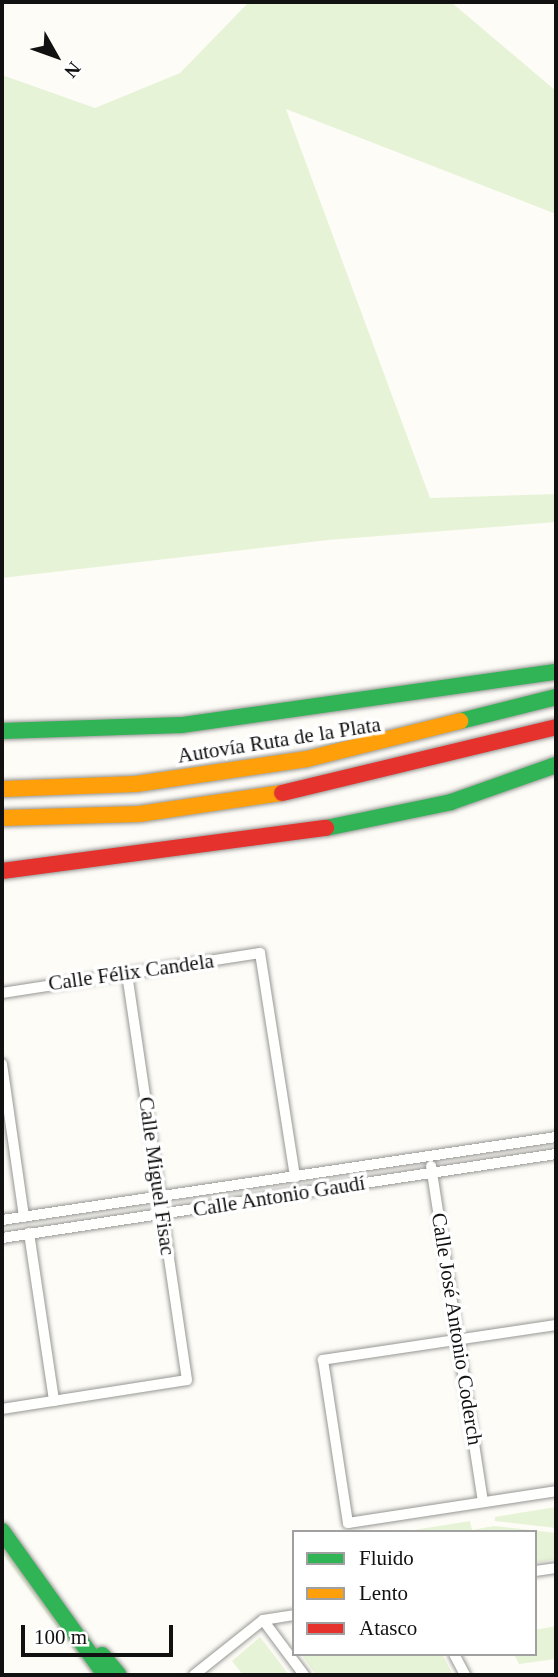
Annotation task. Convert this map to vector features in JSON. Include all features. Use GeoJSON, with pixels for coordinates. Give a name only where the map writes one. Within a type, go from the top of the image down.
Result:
{"type":"FeatureCollection","features":[{"type":"Feature","properties":{"kind":"main road"},"geometry":{"type":"LineString","coordinates":[[2,731],[182,725],[556,672]]}},
{"type":"Feature","properties":{"kind":"main road","name":"Autovía Ruta de la Plata"},"geometry":{"type":"LineString","coordinates":[[2,789],[136,784],[307,759],[556,697]]}},
{"type":"Feature","properties":{"kind":"main road"},"geometry":{"type":"LineString","coordinates":[[2,818],[139,814],[319,788],[556,727]]}},
{"type":"Feature","properties":{"kind":"main road"},"geometry":{"type":"LineString","coordinates":[[2,871],[338,828],[451,802],[556,765]]}},
{"type":"Feature","properties":{"kind":"main road"},"geometry":{"type":"LineString","coordinates":[[2,1531],[104,1672]]}},
{"type":"Feature","properties":{"kind":"main road"},"geometry":{"type":"LineString","coordinates":[[68,1621],[119,1675]]}},
{"type":"Feature","properties":{"kind":"street","name":"Calle Félix Candela"},"geometry":{"type":"LineString","coordinates":[[2,993],[260,953],[295,1177]]}},
{"type":"Feature","properties":{"kind":"street","name":"Calle Miguel Fisac"},"geometry":{"type":"LineString","coordinates":[[54,1401],[187,1380],[127,972]]}},
{"type":"Feature","properties":{"kind":"street"},"geometry":{"type":"LineString","coordinates":[[2,1064],[24,1216]]}},
{"type":"Feature","properties":{"kind":"street","name":"Calle Antonio Gaudí"},"geometry":{"type":"LineString","coordinates":[[2,1220],[556,1137]]}},
{"type":"Feature","properties":{"kind":"street","name":"Calle Antonio Gaudí"},"geometry":{"type":"LineString","coordinates":[[2,1238],[556,1154]]}},
{"type":"Feature","properties":{"kind":"street","name":"Calle José Antonio Coderch"},"geometry":{"type":"LineString","coordinates":[[430,1156],[483,1502]]}},
{"type":"Feature","properties":{"kind":"street"},"geometry":{"type":"LineString","coordinates":[[2,1409],[54,1401],[29,1233]]}},
{"type":"Feature","properties":{"kind":"street"},"geometry":{"type":"LineString","coordinates":[[556,1325],[323,1360],[348,1523],[556,1491]]}},
{"type":"Feature","properties":{"kind":"street"},"geometry":{"type":"LineString","coordinates":[[537,1572],[556,1568]]}},
{"type":"Feature","properties":{"kind":"street"},"geometry":{"type":"LineString","coordinates":[[194,1675],[263,1620],[292,1615]]}},
{"type":"Feature","properties":{"kind":"street"},"geometry":{"type":"LineString","coordinates":[[263,1620],[304,1675]]}},
{"type":"Feature","properties":{"kind":"street"},"geometry":{"type":"LineString","coordinates":[[455,1656],[465,1675]]}},
{"type":"Feature","properties":{"kind":"green space"},"geometry":{"type":"Polygon","coordinates":[[[249,2],[451,2],[556,91],[556,214],[286,109],[430,498],[556,494],[556,522],[328,540],[2,578],[2,75],[95,108],[180,73],[249,2]]]}},
{"type":"Feature","properties":{"kind":"green space"},"geometry":{"type":"Polygon","coordinates":[[[556,1507],[556,1528],[495,1521],[495,1517],[556,1507]]]}},
{"type":"Feature","properties":{"kind":"green space"},"geometry":{"type":"Polygon","coordinates":[[[470,1521],[472,1530],[414,1530],[470,1521]]]}},
{"type":"Feature","properties":{"kind":"green space"},"geometry":{"type":"Polygon","coordinates":[[[494,1526],[529,1530],[472,1530],[494,1526]]]}},
{"type":"Feature","properties":{"kind":"green space"},"geometry":{"type":"Polygon","coordinates":[[[537,1531],[556,1533],[556,1559],[537,1563],[537,1531]]]}},
{"type":"Feature","properties":{"kind":"green space"},"geometry":{"type":"Polygon","coordinates":[[[2,1542],[101,1675],[92,1675],[2,1553],[2,1542]]]}},
{"type":"Feature","properties":{"kind":"green space"},"geometry":{"type":"Polygon","coordinates":[[[556,1626],[556,1659],[519,1664],[515,1656],[537,1656],[537,1630],[556,1626]]]}},
{"type":"Feature","properties":{"kind":"green space"},"geometry":{"type":"Polygon","coordinates":[[[260,1637],[289,1675],[243,1675],[232,1661],[260,1637]]]}},
{"type":"Feature","properties":{"kind":"green space"},"geometry":{"type":"Polygon","coordinates":[[[302,1656],[443,1656],[453,1675],[316,1675],[302,1656]]]}},
{"type":"Feature","properties":{"kind":"traffic: fast"},"geometry":{"type":"LineString","coordinates":[[2,731],[182,725],[556,672]]}},
{"type":"Feature","properties":{"kind":"traffic: fast"},"geometry":{"type":"LineString","coordinates":[[460,721],[556,697]]}},
{"type":"Feature","properties":{"kind":"traffic: fast"},"geometry":{"type":"LineString","coordinates":[[326,828],[451,802],[556,765]]}},
{"type":"Feature","properties":{"kind":"traffic: fast"},"geometry":{"type":"LineString","coordinates":[[2,1531],[105,1675]]}},
{"type":"Feature","properties":{"kind":"traffic: fast"},"geometry":{"type":"LineString","coordinates":[[102,1655],[119,1675]]}},
{"type":"Feature","properties":{"kind":"traffic: slow"},"geometry":{"type":"LineString","coordinates":[[2,789],[136,784],[307,759],[460,721]]}},
{"type":"Feature","properties":{"kind":"traffic: slow"},"geometry":{"type":"LineString","coordinates":[[2,818],[139,814],[282,793]]}},
{"type":"Feature","properties":{"kind":"traffic: jam"},"geometry":{"type":"LineString","coordinates":[[282,793],[556,727]]}},
{"type":"Feature","properties":{"kind":"traffic: jam"},"geometry":{"type":"LineString","coordinates":[[2,871],[326,828]]}}]}
